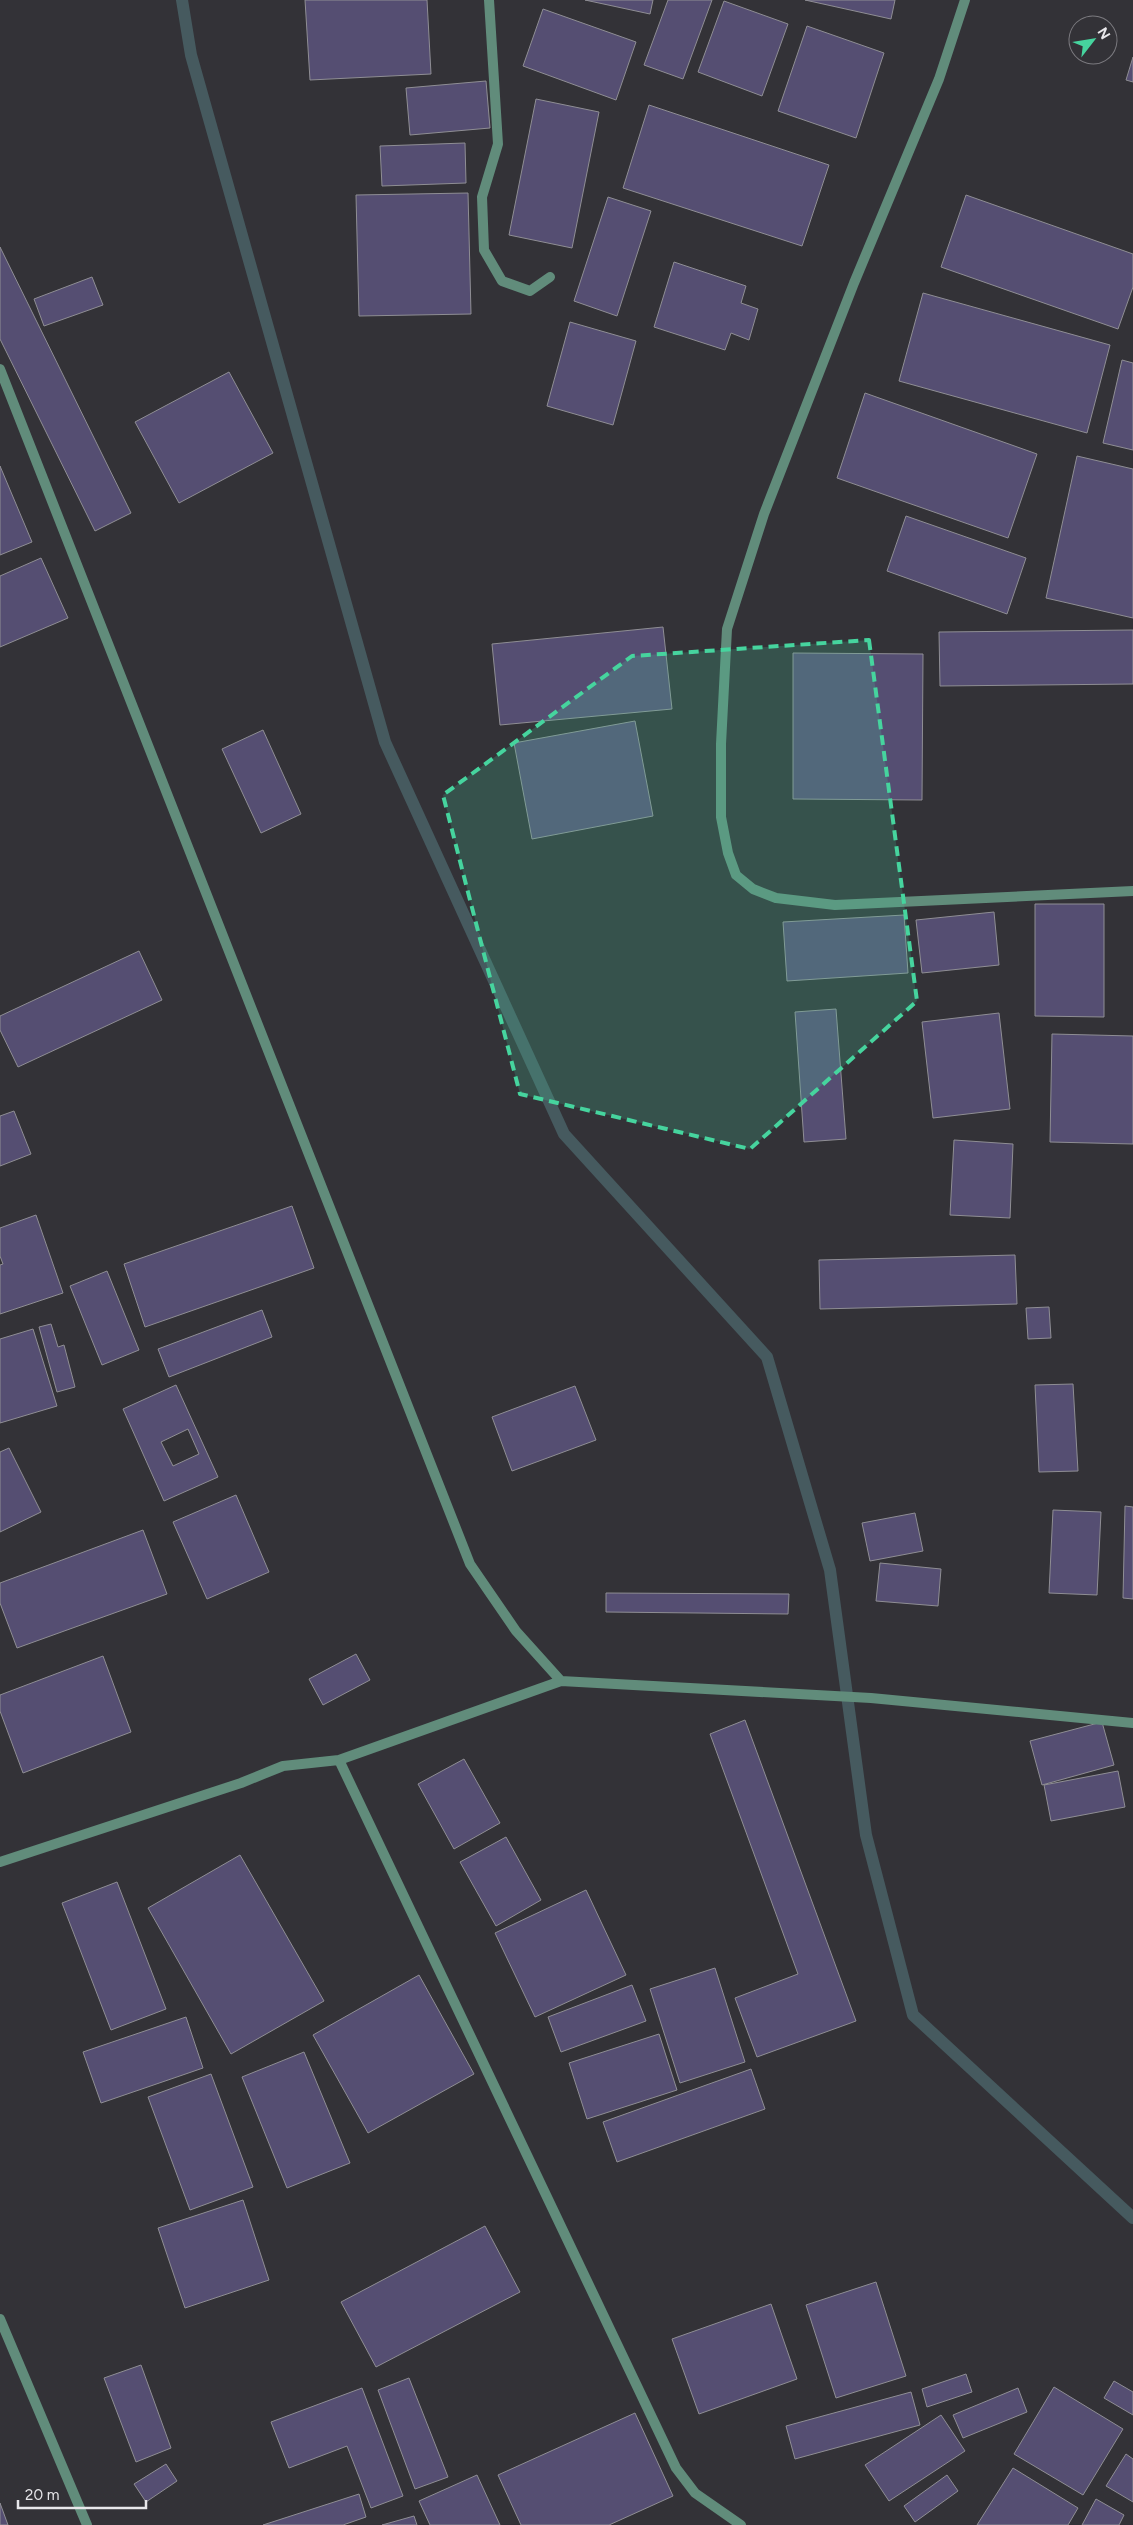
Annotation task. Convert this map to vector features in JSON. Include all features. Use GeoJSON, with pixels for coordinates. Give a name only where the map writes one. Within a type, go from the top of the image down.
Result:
{"type":"FeatureCollection","features":[{"type":"Feature","properties":{"kind":"street"},"geometry":{"type":"LineString","coordinates":[[489,0],[498,144],[482,196],[484,250],[502,280],[530,291],[550,277]]}},
{"type":"Feature","properties":{"kind":"street"},"geometry":{"type":"LineString","coordinates":[[965,0],[939,78],[854,283],[764,514],[726,629],[721,744],[721,818],[728,853],[736,875],[753,889],[776,898],[835,905],[1133,891]]}},
{"type":"Feature","properties":{"kind":"street"},"geometry":{"type":"LineString","coordinates":[[0,369],[470,1564],[516,1631],[561,1681]]}},
{"type":"Feature","properties":{"kind":"street"},"geometry":{"type":"LineString","coordinates":[[0,1862],[232,1786],[283,1766],[339,1760],[561,1681],[871,1698],[1133,1723]]}},
{"type":"Feature","properties":{"kind":"street"},"geometry":{"type":"LineString","coordinates":[[339,1760],[676,2468],[695,2492],[741,2525]]}},
{"type":"Feature","properties":{"kind":"street"},"geometry":{"type":"LineString","coordinates":[[0,2320],[87,2525]]}},
{"type":"Feature","properties":{"kind":"highlighted area"},"geometry":{"type":"Polygon","coordinates":[[[869,640],[917,1001],[750,1149],[520,1094],[443,795],[632,656],[869,640]]]}},
{"type":"Feature","properties":{"kind":"building"},"geometry":{"type":"Polygon","coordinates":[[[305,0],[427,0],[431,74],[310,80],[305,0]]]}},
{"type":"Feature","properties":{"kind":"building"},"geometry":{"type":"Polygon","coordinates":[[[585,0],[653,0],[650,14],[585,0]]]}},
{"type":"Feature","properties":{"kind":"building"},"geometry":{"type":"Polygon","coordinates":[[[668,0],[712,0],[683,79],[644,65],[668,0]]]}},
{"type":"Feature","properties":{"kind":"building"},"geometry":{"type":"Polygon","coordinates":[[[805,0],[895,0],[891,19],[805,0]]]}},
{"type":"Feature","properties":{"kind":"building"},"geometry":{"type":"Polygon","coordinates":[[[724,1],[788,24],[762,96],[698,72],[724,1]]]}},
{"type":"Feature","properties":{"kind":"building"},"geometry":{"type":"Polygon","coordinates":[[[543,9],[636,42],[616,100],[523,66],[543,9]]]}},
{"type":"Feature","properties":{"kind":"building"},"geometry":{"type":"Polygon","coordinates":[[[807,26],[884,53],[856,138],[778,111],[807,26]]]}},
{"type":"Feature","properties":{"kind":"building"},"geometry":{"type":"Polygon","coordinates":[[[1133,57],[1133,82],[1126,80],[1133,57]]]}},
{"type":"Feature","properties":{"kind":"building"},"geometry":{"type":"Polygon","coordinates":[[[486,81],[490,128],[410,135],[406,88],[486,81]]]}},
{"type":"Feature","properties":{"kind":"building"},"geometry":{"type":"Polygon","coordinates":[[[536,99],[599,112],[572,248],[509,235],[536,99]]]}},
{"type":"Feature","properties":{"kind":"building"},"geometry":{"type":"Polygon","coordinates":[[[649,105],[829,165],[802,246],[623,188],[649,105]]]}},
{"type":"Feature","properties":{"kind":"building"},"geometry":{"type":"Polygon","coordinates":[[[465,143],[466,183],[382,186],[380,146],[465,143]]]}},
{"type":"Feature","properties":{"kind":"building"},"geometry":{"type":"Polygon","coordinates":[[[468,193],[471,314],[359,316],[356,195],[468,193]]]}},
{"type":"Feature","properties":{"kind":"building"},"geometry":{"type":"Polygon","coordinates":[[[966,195],[1133,254],[1133,287],[1118,329],[941,267],[966,195]]]}},
{"type":"Feature","properties":{"kind":"building"},"geometry":{"type":"Polygon","coordinates":[[[608,197],[651,211],[617,316],[574,301],[608,197]]]}},
{"type":"Feature","properties":{"kind":"building"},"geometry":{"type":"Polygon","coordinates":[[[0,247],[131,513],[95,531],[0,339],[0,247]]]}},
{"type":"Feature","properties":{"kind":"building"},"geometry":{"type":"Polygon","coordinates":[[[674,262],[746,286],[741,303],[758,309],[749,340],[731,333],[725,350],[654,327],[674,262]]]}},
{"type":"Feature","properties":{"kind":"building"},"geometry":{"type":"Polygon","coordinates":[[[92,277],[103,305],[44,326],[34,299],[92,277]]]}},
{"type":"Feature","properties":{"kind":"building"},"geometry":{"type":"Polygon","coordinates":[[[923,293],[1110,345],[1087,433],[899,381],[923,293]]]}},
{"type":"Feature","properties":{"kind":"building"},"geometry":{"type":"Polygon","coordinates":[[[570,322],[636,341],[613,425],[547,406],[570,322]]]}},
{"type":"Feature","properties":{"kind":"building"},"geometry":{"type":"Polygon","coordinates":[[[1122,360],[1133,363],[1133,450],[1103,443],[1122,360]]]}},
{"type":"Feature","properties":{"kind":"building"},"geometry":{"type":"Polygon","coordinates":[[[229,372],[273,453],[179,503],[135,422],[229,372]]]}},
{"type":"Feature","properties":{"kind":"building"},"geometry":{"type":"Polygon","coordinates":[[[865,393],[1037,454],[1008,538],[837,478],[865,393]]]}},
{"type":"Feature","properties":{"kind":"building"},"geometry":{"type":"Polygon","coordinates":[[[1077,456],[1133,469],[1133,618],[1046,598],[1077,456]]]}},
{"type":"Feature","properties":{"kind":"building"},"geometry":{"type":"Polygon","coordinates":[[[0,466],[32,542],[0,555],[0,466]]]}},
{"type":"Feature","properties":{"kind":"building"},"geometry":{"type":"Polygon","coordinates":[[[906,516],[1026,558],[1007,614],[887,571],[906,516]]]}},
{"type":"Feature","properties":{"kind":"building"},"geometry":{"type":"Polygon","coordinates":[[[41,558],[68,618],[0,647],[0,576],[41,558]]]}},
{"type":"Feature","properties":{"kind":"building"},"geometry":{"type":"Polygon","coordinates":[[[663,627],[672,709],[500,725],[492,644],[663,627]]]}},
{"type":"Feature","properties":{"kind":"building"},"geometry":{"type":"Polygon","coordinates":[[[1133,630],[1133,684],[940,686],[939,632],[1133,630]]]}},
{"type":"Feature","properties":{"kind":"building"},"geometry":{"type":"Polygon","coordinates":[[[793,653],[923,654],[922,800],[793,799],[793,653]]]}},
{"type":"Feature","properties":{"kind":"building"},"geometry":{"type":"Polygon","coordinates":[[[635,721],[653,816],[532,839],[514,743],[635,721]]]}},
{"type":"Feature","properties":{"kind":"building"},"geometry":{"type":"Polygon","coordinates":[[[263,730],[301,814],[261,833],[222,749],[263,730]]]}},
{"type":"Feature","properties":{"kind":"building"},"geometry":{"type":"Polygon","coordinates":[[[1035,904],[1104,904],[1104,1017],[1035,1016],[1035,904]]]}},
{"type":"Feature","properties":{"kind":"building"},"geometry":{"type":"Polygon","coordinates":[[[994,912],[999,965],[922,973],[916,920],[994,912]]]}},
{"type":"Feature","properties":{"kind":"building"},"geometry":{"type":"Polygon","coordinates":[[[904,915],[908,973],[787,981],[783,922],[904,915]]]}},
{"type":"Feature","properties":{"kind":"building"},"geometry":{"type":"Polygon","coordinates":[[[139,951],[162,1000],[18,1067],[0,1030],[0,1016],[139,951]]]}},
{"type":"Feature","properties":{"kind":"building"},"geometry":{"type":"Polygon","coordinates":[[[836,1009],[846,1139],[804,1142],[795,1012],[836,1009]]]}},
{"type":"Feature","properties":{"kind":"building"},"geometry":{"type":"Polygon","coordinates":[[[999,1013],[1010,1109],[933,1118],[922,1022],[999,1013]]]}},
{"type":"Feature","properties":{"kind":"building"},"geometry":{"type":"Polygon","coordinates":[[[1052,1034],[1133,1036],[1133,1144],[1050,1142],[1052,1034]]]}},
{"type":"Feature","properties":{"kind":"building"},"geometry":{"type":"Polygon","coordinates":[[[14,1111],[31,1154],[0,1166],[0,1116],[14,1111]]]}},
{"type":"Feature","properties":{"kind":"building"},"geometry":{"type":"Polygon","coordinates":[[[954,1140],[1013,1144],[1010,1218],[950,1215],[954,1140]]]}},
{"type":"Feature","properties":{"kind":"building"},"geometry":{"type":"Polygon","coordinates":[[[292,1206],[314,1268],[145,1327],[124,1264],[292,1206]]]}},
{"type":"Feature","properties":{"kind":"building"},"geometry":{"type":"Polygon","coordinates":[[[36,1215],[63,1293],[0,1314],[0,1265],[3,1264],[0,1256],[0,1228],[36,1215]]]}},
{"type":"Feature","properties":{"kind":"building"},"geometry":{"type":"Polygon","coordinates":[[[1015,1255],[1017,1304],[820,1309],[819,1260],[1015,1255]]]}},
{"type":"Feature","properties":{"kind":"building"},"geometry":{"type":"Polygon","coordinates":[[[107,1271],[139,1350],[102,1365],[70,1286],[107,1271]]]}},
{"type":"Feature","properties":{"kind":"building"},"geometry":{"type":"Polygon","coordinates":[[[1049,1307],[1051,1338],[1028,1339],[1026,1308],[1049,1307]]]}},
{"type":"Feature","properties":{"kind":"building"},"geometry":{"type":"Polygon","coordinates":[[[262,1310],[272,1337],[169,1377],[158,1349],[262,1310]]]}},
{"type":"Feature","properties":{"kind":"building"},"geometry":{"type":"Polygon","coordinates":[[[51,1324],[58,1347],[64,1345],[75,1387],[57,1392],[39,1327],[51,1324]]]}},
{"type":"Feature","properties":{"kind":"building"},"geometry":{"type":"Polygon","coordinates":[[[33,1329],[57,1406],[0,1423],[0,1339],[33,1329]]]}},
{"type":"Feature","properties":{"kind":"building"},"geometry":{"type":"Polygon","coordinates":[[[1073,1384],[1078,1471],[1039,1472],[1035,1385],[1073,1384]]]}},
{"type":"Feature","properties":{"kind":"building"},"geometry":{"type":"Polygon","coordinates":[[[176,1385],[218,1477],[164,1501],[123,1409],[176,1385]],[[188,1429],[161,1442],[173,1466],[199,1454],[188,1429]]]}},
{"type":"Feature","properties":{"kind":"building"},"geometry":{"type":"Polygon","coordinates":[[[575,1386],[596,1440],[512,1471],[492,1417],[575,1386]]]}},
{"type":"Feature","properties":{"kind":"building"},"geometry":{"type":"Polygon","coordinates":[[[9,1448],[41,1512],[0,1532],[0,1452],[9,1448]]]}},
{"type":"Feature","properties":{"kind":"building"},"geometry":{"type":"Polygon","coordinates":[[[236,1495],[269,1572],[207,1599],[173,1522],[236,1495]]]}},
{"type":"Feature","properties":{"kind":"building"},"geometry":{"type":"Polygon","coordinates":[[[1125,1506],[1133,1507],[1133,1599],[1123,1598],[1125,1506]]]}},
{"type":"Feature","properties":{"kind":"building"},"geometry":{"type":"Polygon","coordinates":[[[1053,1510],[1101,1512],[1097,1595],[1049,1593],[1053,1510]]]}},
{"type":"Feature","properties":{"kind":"building"},"geometry":{"type":"Polygon","coordinates":[[[915,1513],[923,1551],[870,1561],[862,1523],[915,1513]]]}},
{"type":"Feature","properties":{"kind":"building"},"geometry":{"type":"Polygon","coordinates":[[[143,1530],[167,1594],[17,1648],[0,1603],[0,1583],[143,1530]]]}},
{"type":"Feature","properties":{"kind":"building"},"geometry":{"type":"Polygon","coordinates":[[[880,1563],[941,1569],[938,1606],[876,1601],[880,1563]]]}},
{"type":"Feature","properties":{"kind":"building"},"geometry":{"type":"Polygon","coordinates":[[[606,1593],[789,1594],[788,1614],[606,1612],[606,1593]]]}},
{"type":"Feature","properties":{"kind":"building"},"geometry":{"type":"Polygon","coordinates":[[[356,1654],[370,1680],[323,1705],[309,1679],[356,1654]]]}},
{"type":"Feature","properties":{"kind":"building"},"geometry":{"type":"Polygon","coordinates":[[[103,1656],[131,1732],[23,1773],[0,1711],[0,1695],[103,1656]]]}},
{"type":"Feature","properties":{"kind":"building"},"geometry":{"type":"Polygon","coordinates":[[[745,1720],[856,2021],[757,2057],[735,1998],[798,1974],[710,1734],[745,1720]]]}},
{"type":"Feature","properties":{"kind":"building"},"geometry":{"type":"Polygon","coordinates":[[[1102,1722],[1114,1765],[1042,1785],[1030,1741],[1102,1722]]]}},
{"type":"Feature","properties":{"kind":"building"},"geometry":{"type":"Polygon","coordinates":[[[464,1759],[500,1823],[454,1849],[418,1784],[464,1759]]]}},
{"type":"Feature","properties":{"kind":"building"},"geometry":{"type":"Polygon","coordinates":[[[1118,1771],[1125,1807],[1051,1821],[1044,1785],[1118,1771]]]}},
{"type":"Feature","properties":{"kind":"building"},"geometry":{"type":"Polygon","coordinates":[[[506,1837],[541,1900],[496,1926],[460,1862],[506,1837]]]}},
{"type":"Feature","properties":{"kind":"building"},"geometry":{"type":"Polygon","coordinates":[[[240,1855],[324,2001],[231,2054],[148,1908],[240,1855]]]}},
{"type":"Feature","properties":{"kind":"building"},"geometry":{"type":"Polygon","coordinates":[[[117,1882],[166,2009],[111,2030],[62,1903],[117,1882]]]}},
{"type":"Feature","properties":{"kind":"building"},"geometry":{"type":"Polygon","coordinates":[[[586,1890],[626,1975],[535,2017],[495,1933],[586,1890]]]}},
{"type":"Feature","properties":{"kind":"building"},"geometry":{"type":"Polygon","coordinates":[[[715,1968],[745,2062],[680,2083],[650,1989],[715,1968]]]}},
{"type":"Feature","properties":{"kind":"building"},"geometry":{"type":"Polygon","coordinates":[[[419,1975],[474,2074],[368,2133],[313,2035],[419,1975]]]}},
{"type":"Feature","properties":{"kind":"building"},"geometry":{"type":"Polygon","coordinates":[[[632,1985],[646,2021],[561,2052],[548,2017],[632,1985]]]}},
{"type":"Feature","properties":{"kind":"building"},"geometry":{"type":"Polygon","coordinates":[[[186,2017],[203,2068],[101,2103],[83,2052],[186,2017]]]}},
{"type":"Feature","properties":{"kind":"building"},"geometry":{"type":"Polygon","coordinates":[[[659,2034],[677,2090],[587,2119],[569,2063],[659,2034]]]}},
{"type":"Feature","properties":{"kind":"building"},"geometry":{"type":"Polygon","coordinates":[[[304,2052],[350,2163],[287,2188],[242,2077],[304,2052]]]}},
{"type":"Feature","properties":{"kind":"building"},"geometry":{"type":"Polygon","coordinates":[[[751,2069],[765,2109],[617,2162],[603,2122],[751,2069]]]}},
{"type":"Feature","properties":{"kind":"building"},"geometry":{"type":"Polygon","coordinates":[[[211,2074],[253,2187],[190,2210],[148,2097],[211,2074]]]}},
{"type":"Feature","properties":{"kind":"building"},"geometry":{"type":"Polygon","coordinates":[[[243,2200],[269,2280],[185,2308],[158,2228],[243,2200]]]}},
{"type":"Feature","properties":{"kind":"building"},"geometry":{"type":"Polygon","coordinates":[[[485,2226],[520,2292],[376,2367],[341,2302],[485,2226]]]}},
{"type":"Feature","properties":{"kind":"building"},"geometry":{"type":"Polygon","coordinates":[[[876,2282],[906,2376],[836,2398],[806,2305],[876,2282]]]}},
{"type":"Feature","properties":{"kind":"building"},"geometry":{"type":"Polygon","coordinates":[[[771,2304],[797,2379],[699,2414],[672,2339],[771,2304]]]}},
{"type":"Feature","properties":{"kind":"building"},"geometry":{"type":"Polygon","coordinates":[[[141,2365],[171,2448],[136,2462],[104,2378],[141,2365]]]}},
{"type":"Feature","properties":{"kind":"building"},"geometry":{"type":"Polygon","coordinates":[[[966,2374],[972,2392],[927,2407],[922,2389],[966,2374]]]}},
{"type":"Feature","properties":{"kind":"building"},"geometry":{"type":"Polygon","coordinates":[[[409,2378],[448,2477],[415,2489],[378,2390],[409,2378]]]}},
{"type":"Feature","properties":{"kind":"building"},"geometry":{"type":"Polygon","coordinates":[[[1114,2381],[1133,2392],[1133,2415],[1104,2398],[1114,2381]]]}},
{"type":"Feature","properties":{"kind":"building"},"geometry":{"type":"Polygon","coordinates":[[[1054,2387],[1123,2429],[1083,2495],[1014,2454],[1054,2387]]]}},
{"type":"Feature","properties":{"kind":"building"},"geometry":{"type":"Polygon","coordinates":[[[362,2388],[403,2496],[371,2508],[347,2446],[289,2468],[271,2422],[362,2388]]]}},
{"type":"Feature","properties":{"kind":"building"},"geometry":{"type":"Polygon","coordinates":[[[1018,2388],[1027,2412],[963,2438],[953,2415],[1018,2388]]]}},
{"type":"Feature","properties":{"kind":"building"},"geometry":{"type":"Polygon","coordinates":[[[911,2392],[920,2425],[795,2459],[786,2426],[911,2392]]]}},
{"type":"Feature","properties":{"kind":"building"},"geometry":{"type":"Polygon","coordinates":[[[635,2413],[673,2496],[609,2525],[521,2525],[498,2475],[635,2413]]]}},
{"type":"Feature","properties":{"kind":"building"},"geometry":{"type":"Polygon","coordinates":[[[941,2415],[965,2451],[889,2501],[865,2465],[941,2415]]]}},
{"type":"Feature","properties":{"kind":"building"},"geometry":{"type":"Polygon","coordinates":[[[1126,2454],[1133,2459],[1133,2502],[1106,2486],[1126,2454]]]}},
{"type":"Feature","properties":{"kind":"building"},"geometry":{"type":"Polygon","coordinates":[[[166,2464],[177,2481],[146,2502],[134,2484],[166,2464]]]}},
{"type":"Feature","properties":{"kind":"building"},"geometry":{"type":"Polygon","coordinates":[[[1013,2468],[1078,2508],[1068,2525],[977,2525],[1013,2468]]]}},
{"type":"Feature","properties":{"kind":"building"},"geometry":{"type":"Polygon","coordinates":[[[477,2475],[500,2525],[430,2525],[419,2501],[477,2475]]]}},
{"type":"Feature","properties":{"kind":"building"},"geometry":{"type":"Polygon","coordinates":[[[947,2475],[958,2491],[915,2522],[904,2506],[947,2475]]]}},
{"type":"Feature","properties":{"kind":"building"},"geometry":{"type":"Polygon","coordinates":[[[359,2494],[366,2517],[343,2525],[263,2525],[359,2494]]]}},
{"type":"Feature","properties":{"kind":"building"},"geometry":{"type":"Polygon","coordinates":[[[1096,2499],[1124,2515],[1119,2525],[1082,2525],[1096,2499]]]}},
{"type":"Feature","properties":{"kind":"building"},"geometry":{"type":"Polygon","coordinates":[[[0,2503],[8,2525],[0,2525],[0,2503]]]}},
{"type":"Feature","properties":{"kind":"building"},"geometry":{"type":"Polygon","coordinates":[[[414,2516],[417,2525],[382,2525],[414,2516]]]}},
{"type":"Feature","properties":{"kind":"waterway"},"geometry":{"type":"LineString","coordinates":[[182,0],[191,55],[385,742],[564,1134],[767,1357],[830,1570],[866,1835],[913,2015],[1133,2218]]}}]}
